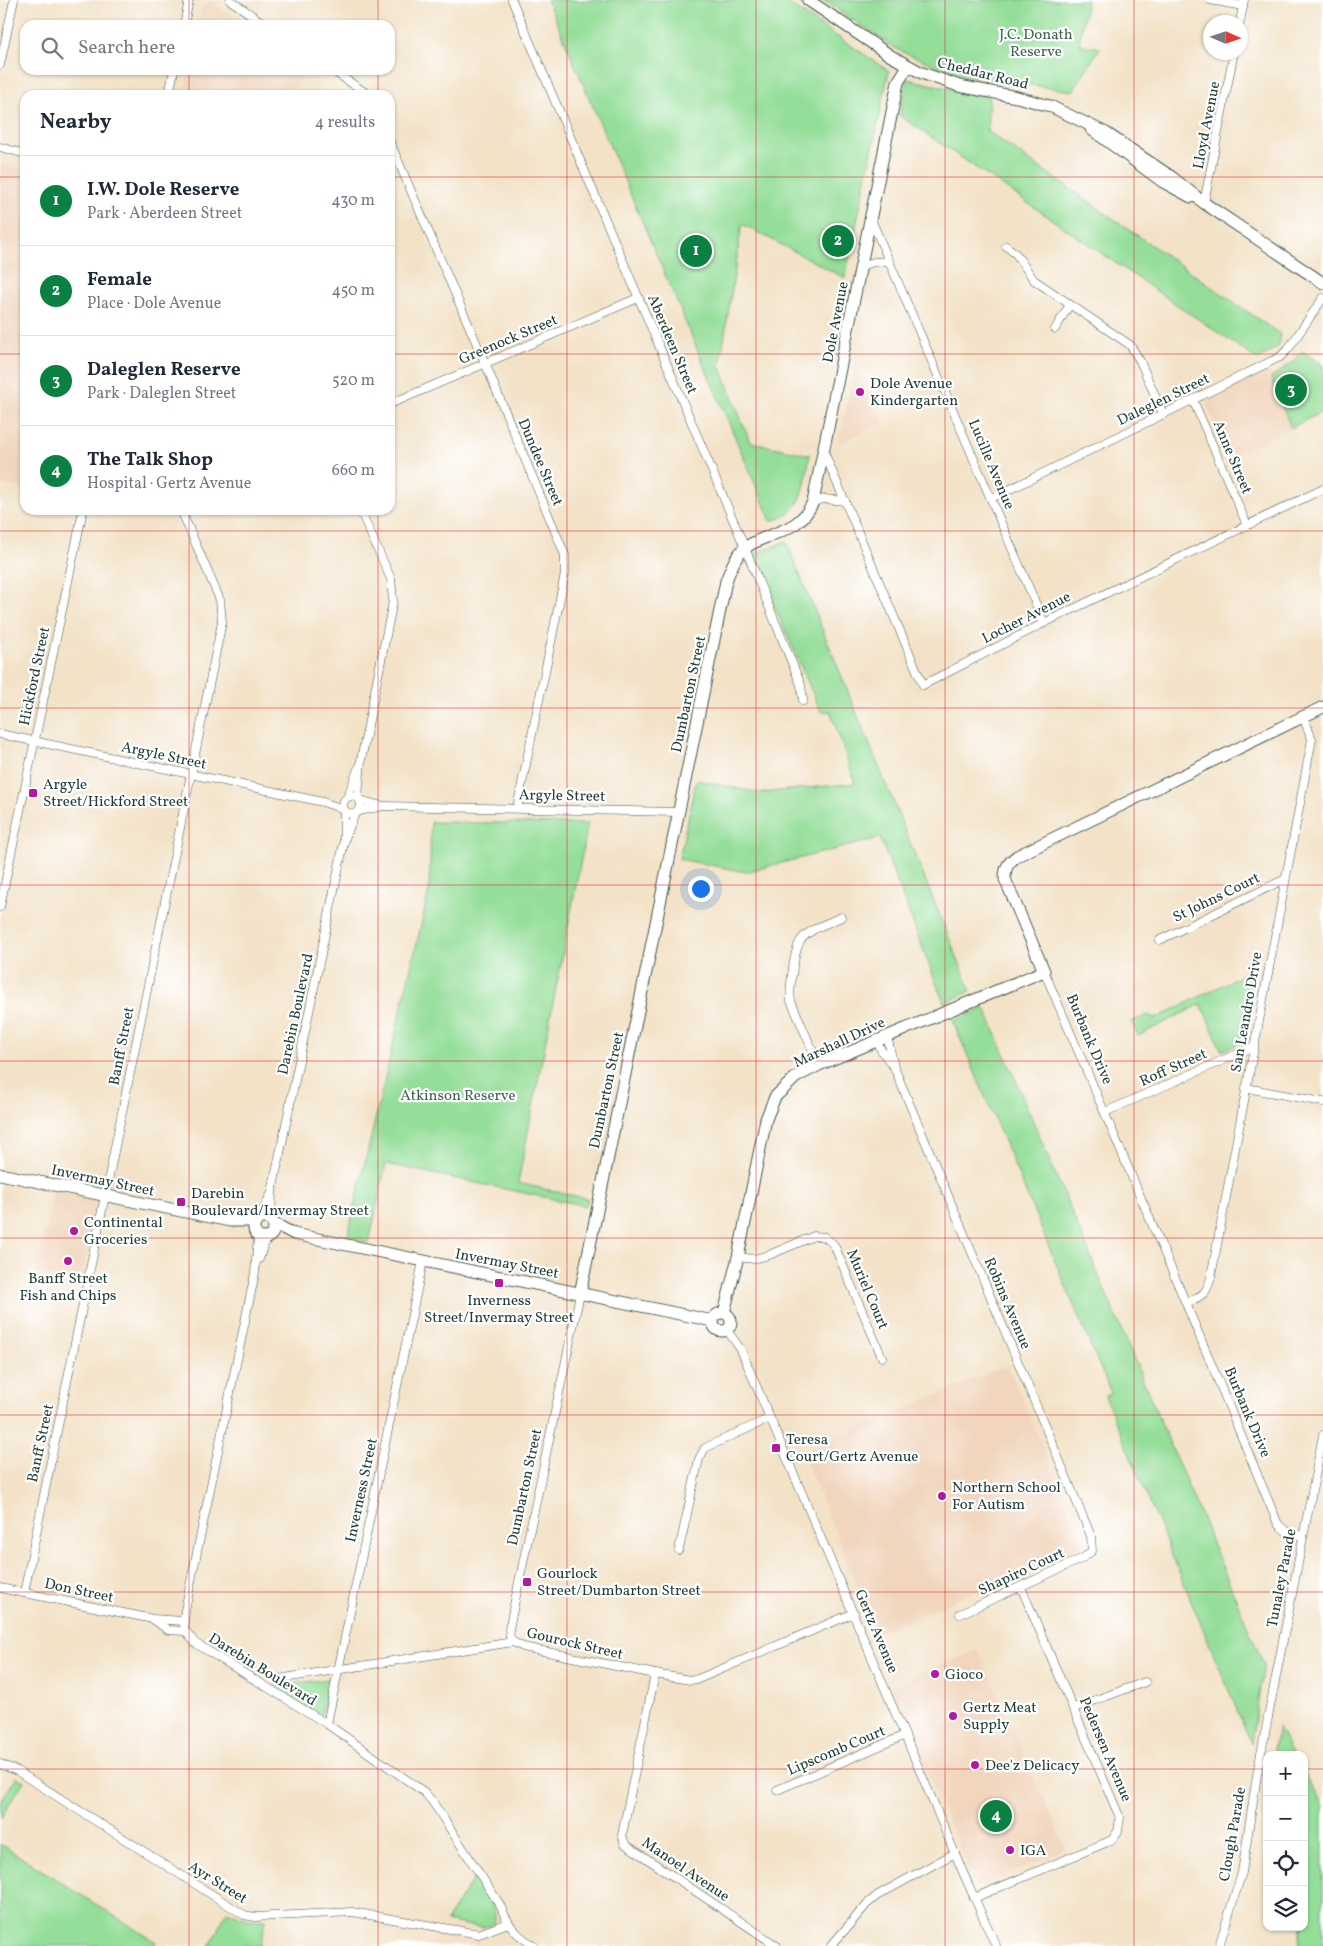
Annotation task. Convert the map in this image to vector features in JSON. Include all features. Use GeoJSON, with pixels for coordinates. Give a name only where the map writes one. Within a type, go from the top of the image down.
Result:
{"type":"FeatureCollection","features":[{"type":"Feature","properties":{"kind":"street"},"geometry":{"type":"LineString","coordinates":[[0,65],[14,0]]}},
{"type":"Feature","properties":{"kind":"street"},"geometry":{"type":"LineString","coordinates":[[185,20],[189,0]]}},
{"type":"Feature","properties":{"kind":"street"},"geometry":{"type":"LineString","coordinates":[[230,0],[259,20]]}},
{"type":"Feature","properties":{"kind":"street","name":"Aberdeen Street"},"geometry":{"type":"LineString","coordinates":[[512,0],[745,548],[801,685],[803,701]]}},
{"type":"Feature","properties":{"kind":"street","name":"Cheddar Road"},"geometry":{"type":"LineString","coordinates":[[808,0],[908,66],[938,80],[1050,106],[1113,137],[1173,178],[1204,203],[1323,283]]}},
{"type":"Feature","properties":{"kind":"street"},"geometry":{"type":"LineString","coordinates":[[1210,0],[1244,3]]}},
{"type":"Feature","properties":{"kind":"street","name":"Lloyd Avenue"},"geometry":{"type":"LineString","coordinates":[[1204,203],[1232,60]]}},
{"type":"Feature","properties":{"kind":"street","name":"Dole Avenue"},"geometry":{"type":"LineString","coordinates":[[745,548],[792,527],[804,516],[813,502],[898,82],[908,66]]}},
{"type":"Feature","properties":{"kind":"street"},"geometry":{"type":"LineString","coordinates":[[171,90],[173,75]]}},
{"type":"Feature","properties":{"kind":"street"},"geometry":{"type":"LineString","coordinates":[[339,75],[361,90]]}},
{"type":"Feature","properties":{"kind":"street"},"geometry":{"type":"LineString","coordinates":[[0,147],[20,153]]}},
{"type":"Feature","properties":{"kind":"street"},"geometry":{"type":"LineString","coordinates":[[0,152],[9,151]]}},
{"type":"Feature","properties":{"kind":"street","name":"Dundee Street"},"geometry":{"type":"LineString","coordinates":[[395,154],[486,363],[565,555],[564,574],[518,808]]}},
{"type":"Feature","properties":{"kind":"street","name":"Lucille Avenue"},"geometry":{"type":"LineString","coordinates":[[871,219],[1044,623]]}},
{"type":"Feature","properties":{"kind":"street"},"geometry":{"type":"LineString","coordinates":[[1006,246],[1016,254],[1034,280],[1069,306],[1130,346],[1140,361],[1163,414]]}},
{"type":"Feature","properties":{"kind":"street"},"geometry":{"type":"LineString","coordinates":[[861,266],[874,262],[889,261]]}},
{"type":"Feature","properties":{"kind":"street","name":"Greenock Street"},"geometry":{"type":"LineString","coordinates":[[395,402],[638,298]]}},
{"type":"Feature","properties":{"kind":"street","name":"Daleglen Street"},"geometry":{"type":"LineString","coordinates":[[992,498],[1280,357],[1289,348],[1323,298]]}},
{"type":"Feature","properties":{"kind":"street"},"geometry":{"type":"LineString","coordinates":[[1055,329],[1069,306]]}},
{"type":"Feature","properties":{"kind":"street","name":"Anne Street"},"geometry":{"type":"LineString","coordinates":[[1194,400],[1247,525]]}},
{"type":"Feature","properties":{"kind":"street","name":"Locher Avenue"},"geometry":{"type":"LineString","coordinates":[[824,452],[923,686],[1044,623],[1323,489]]}},
{"type":"Feature","properties":{"kind":"street"},"geometry":{"type":"LineString","coordinates":[[813,502],[824,498],[845,500]]}},
{"type":"Feature","properties":{"kind":"street","name":"Hickford Street"},"geometry":{"type":"LineString","coordinates":[[0,907],[82,515]]}},
{"type":"Feature","properties":{"kind":"street","name":"Banff Street"},"geometry":{"type":"LineString","coordinates":[[24,1592],[222,622],[220,600],[183,515]]}},
{"type":"Feature","properties":{"kind":"street"},"geometry":{"type":"LineString","coordinates":[[361,760],[342,804],[344,810],[349,814],[357,812],[361,805],[359,799],[361,760],[393,601],[391,579],[362,515]]}},
{"type":"Feature","properties":{"kind":"street","name":"Dumbarton Street"},"geometry":{"type":"LineString","coordinates":[[513,1642],[510,1637],[509,1628],[580,1294],[726,581],[730,570],[745,548]]}},
{"type":"Feature","properties":{"kind":"street","name":"Burbank Drive"},"geometry":{"type":"LineString","coordinates":[[1303,1536],[1288,1533],[1278,1524],[1005,879],[1005,870],[1008,862],[1017,856],[1323,707]]}},
{"type":"Feature","properties":{"kind":"street","name":"San Leandro Drive"},"geometry":{"type":"LineString","coordinates":[[1186,1303],[1200,1296],[1208,1289],[1312,739],[1303,717]]}},
{"type":"Feature","properties":{"kind":"street","name":"Argyle Street"},"geometry":{"type":"LineString","coordinates":[[0,734],[323,802],[344,810]]}},
{"type":"Feature","properties":{"kind":"street"},"geometry":{"type":"LineString","coordinates":[[346,797],[359,799]]}},
{"type":"Feature","properties":{"kind":"street","name":"Argyle Street"},"geometry":{"type":"LineString","coordinates":[[323,802],[346,797]]}},
{"type":"Feature","properties":{"kind":"street","name":"Argyle Street"},"geometry":{"type":"LineString","coordinates":[[359,799],[384,806]]}},
{"type":"Feature","properties":{"kind":"street","name":"Argyle Street"},"geometry":{"type":"LineString","coordinates":[[357,812],[384,806],[679,812]]}},
{"type":"Feature","properties":{"kind":"street","name":"Darebin Boulevard"},"geometry":{"type":"LineString","coordinates":[[344,810],[344,842],[184,1621],[185,1631],[195,1643],[327,1724],[424,1792],[432,1801],[500,1905],[508,1923],[521,1938],[534,1946]]}},
{"type":"Feature","properties":{"kind":"street","name":"Darebin Boulevard"},"geometry":{"type":"LineString","coordinates":[[344,842],[357,812]]}},
{"type":"Feature","properties":{"kind":"street","name":"St Johns Court"},"geometry":{"type":"LineString","coordinates":[[1160,940],[1285,878]]}},
{"type":"Feature","properties":{"kind":"street"},"geometry":{"type":"LineString","coordinates":[[819,1065],[791,1001],[789,991],[801,940],[809,933],[841,916]]}},
{"type":"Feature","properties":{"kind":"street","name":"Marshall Drive"},"geometry":{"type":"LineString","coordinates":[[724,1313],[738,1256],[766,1119],[775,1097],[796,1077],[819,1065],[1044,971]]}},
{"type":"Feature","properties":{"kind":"street","name":"Robins Avenue"},"geometry":{"type":"LineString","coordinates":[[882,1038],[1091,1536],[1092,1551]]}},
{"type":"Feature","properties":{"kind":"street","name":"Roff Street"},"geometry":{"type":"LineString","coordinates":[[1105,1112],[1253,1047]]}},
{"type":"Feature","properties":{"kind":"street"},"geometry":{"type":"LineString","coordinates":[[1246,1088],[1323,1102]]}},
{"type":"Feature","properties":{"kind":"street","name":"Invermay Street"},"geometry":{"type":"LineString","coordinates":[[0,1174],[713,1322]]}},
{"type":"Feature","properties":{"kind":"street","name":"Darebin Boulevard"},"geometry":{"type":"LineString","coordinates":[[264,1228],[272,1192]]}},
{"type":"Feature","properties":{"kind":"street","name":"Muriel Court"},"geometry":{"type":"LineString","coordinates":[[738,1256],[754,1259],[769,1255],[814,1236],[825,1237],[834,1245],[882,1357]]}},
{"type":"Feature","properties":{"kind":"street","name":"Inverness Street"},"geometry":{"type":"LineString","coordinates":[[327,1724],[423,1261]]}},
{"type":"Feature","properties":{"kind":"street"},"geometry":{"type":"LineString","coordinates":[[724,1313],[731,1320],[731,1326],[723,1332],[717,1330],[713,1322],[716,1315],[724,1313]]}},
{"type":"Feature","properties":{"kind":"street","name":"Gertz Avenue"},"geometry":{"type":"LineString","coordinates":[[727,1330],[741,1350],[996,1946]]}},
{"type":"Feature","properties":{"kind":"street"},"geometry":{"type":"LineString","coordinates":[[679,1550],[699,1459],[705,1448],[770,1418]]}},
{"type":"Feature","properties":{"kind":"street","name":"Tunaley Parade"},"geometry":{"type":"LineString","coordinates":[[1267,1726],[1323,1436]]}},
{"type":"Feature","properties":{"kind":"street","name":"Shapiro Court"},"geometry":{"type":"LineString","coordinates":[[960,1614],[1082,1558],[1092,1551]]}},
{"type":"Feature","properties":{"kind":"street","name":"Pedersen Avenue"},"geometry":{"type":"LineString","coordinates":[[974,1898],[1112,1840],[1118,1831],[1120,1818],[1021,1587]]}},
{"type":"Feature","properties":{"kind":"street","name":"Don Street"},"geometry":{"type":"LineString","coordinates":[[0,1588],[153,1619],[184,1621]]}},
{"type":"Feature","properties":{"kind":"street","name":"Gourock Street"},"geometry":{"type":"LineString","coordinates":[[278,1679],[513,1642],[523,1647],[690,1680],[698,1679],[854,1613]]}},
{"type":"Feature","properties":{"kind":"street","name":"Don Street"},"geometry":{"type":"LineString","coordinates":[[153,1619],[168,1630],[185,1631]]}},
{"type":"Feature","properties":{"kind":"street","name":"Manoel Avenue"},"geometry":{"type":"LineString","coordinates":[[655,1674],[622,1835],[625,1844],[777,1946]]}},
{"type":"Feature","properties":{"kind":"street"},"geometry":{"type":"LineString","coordinates":[[1074,1708],[1145,1682]]}},
{"type":"Feature","properties":{"kind":"street","name":"Clough Parade"},"geometry":{"type":"LineString","coordinates":[[1219,1946],[1240,1879],[1267,1726]]}},
{"type":"Feature","properties":{"kind":"street","name":"Lipscomb Court"},"geometry":{"type":"LineString","coordinates":[[777,1790],[905,1735]]}},
{"type":"Feature","properties":{"kind":"street","name":"Ayr Street"},"geometry":{"type":"LineString","coordinates":[[0,1764],[17,1771],[244,1915],[255,1917],[352,1912],[479,1934],[489,1932],[508,1923]]}},
{"type":"Feature","properties":{"kind":"street"},"geometry":{"type":"LineString","coordinates":[[831,1946],[867,1904],[878,1895],[955,1853]]}},
{"type":"Feature","properties":{"kind":"shaded area"},"geometry":{"type":"Polygon","coordinates":[[[210,1],[238,20],[199,20],[202,7],[210,1]]]}},
{"type":"Feature","properties":{"kind":"shaded area"},"geometry":{"type":"Polygon","coordinates":[[[188,75],[303,75],[292,90],[185,90],[188,75]]]}},
{"type":"Feature","properties":{"kind":"shaded area"},"geometry":{"type":"Polygon","coordinates":[[[0,164],[20,169],[20,488],[0,484],[0,164]]]}},
{"type":"Feature","properties":{"kind":"shaded area","name":"Dole Avenue Kindergarten"},"geometry":{"type":"Polygon","coordinates":[[[856,361],[884,423],[839,443],[856,361]]]}},
{"type":"Feature","properties":{"kind":"shaded area"},"geometry":{"type":"Polygon","coordinates":[[[1269,371],[1291,428],[1229,458],[1206,403],[1212,396],[1269,371]]]}},
{"type":"Feature","properties":{"kind":"shaded area"},"geometry":{"type":"Polygon","coordinates":[[[54,1190],[100,1199],[82,1282],[36,1273],[54,1190]]]}},
{"type":"Feature","properties":{"kind":"shaded area","name":"Northern School For Autism"},"geometry":{"type":"Polygon","coordinates":[[[1008,1365],[1082,1541],[1079,1548],[877,1633],[802,1452],[1008,1365]]]}},
{"type":"Feature","properties":{"kind":"shaded area"},"geometry":{"type":"Polygon","coordinates":[[[978,1650],[1066,1849],[977,1888],[890,1686],[978,1650]]]}},
{"type":"Feature","properties":{"kind":"green space"},"geometry":{"type":"Polygon","coordinates":[[[547,0],[783,0],[889,71],[845,278],[742,224],[720,366],[750,442],[810,455],[804,487],[797,505],[791,512],[782,517],[771,521],[547,0]]]}},
{"type":"Feature","properties":{"kind":"green space","name":"J.C. Donath Reserve"},"geometry":{"type":"Polygon","coordinates":[[[823,0],[1087,0],[1079,44],[1100,48],[1073,91],[959,75],[898,50],[823,0]]]}},
{"type":"Feature","properties":{"kind":"green space"},"geometry":{"type":"Polygon","coordinates":[[[907,79],[989,97],[987,131],[1281,335],[1279,346],[1258,360],[900,116],[907,79]]]}},
{"type":"Feature","properties":{"kind":"green space"},"geometry":{"type":"Polygon","coordinates":[[[1302,351],[1323,365],[1323,411],[1291,428],[1271,378],[1290,364],[1302,351]]]}},
{"type":"Feature","properties":{"kind":"green space"},"geometry":{"type":"Polygon","coordinates":[[[786,541],[971,991],[944,1003],[880,838],[746,872],[679,859],[696,780],[760,793],[855,783],[831,713],[830,711],[821,712],[752,555],[786,541]]]}},
{"type":"Feature","properties":{"kind":"green space","name":"Atkinson Reserve"},"geometry":{"type":"Polygon","coordinates":[[[431,822],[588,824],[518,1183],[588,1199],[586,1206],[386,1164],[369,1243],[347,1239],[429,891],[431,822]]]}},
{"type":"Feature","properties":{"kind":"green space"},"geometry":{"type":"Polygon","coordinates":[[[1252,970],[1240,1043],[1222,1051],[1201,1004],[1138,1036],[1131,1022],[1147,1015],[1157,1018],[1252,970]]]}},
{"type":"Feature","properties":{"kind":"green space"},"geometry":{"type":"Polygon","coordinates":[[[985,1008],[1264,1665],[1251,1743],[1105,1396],[1111,1393],[953,1021],[985,1008]]]}},
{"type":"Feature","properties":{"kind":"green space"},"geometry":{"type":"Polygon","coordinates":[[[329,1679],[321,1717],[272,1686],[329,1679]]]}},
{"type":"Feature","properties":{"kind":"green space"},"geometry":{"type":"Polygon","coordinates":[[[1278,1727],[1291,1751],[1274,1751],[1278,1727]]]}},
{"type":"Feature","properties":{"kind":"green space"},"geometry":{"type":"Polygon","coordinates":[[[16,1777],[24,1781],[0,1819],[0,1803],[16,1777]]]}},
{"type":"Feature","properties":{"kind":"green space"},"geometry":{"type":"Polygon","coordinates":[[[1308,1781],[1323,1807],[1323,1946],[1299,1946],[1301,1931],[1308,1931],[1308,1896],[1310,1886],[1308,1881],[1308,1781]]]}},
{"type":"Feature","properties":{"kind":"green space"},"geometry":{"type":"Polygon","coordinates":[[[0,1844],[156,1942],[154,1946],[0,1946],[0,1844]]]}},
{"type":"Feature","properties":{"kind":"green space"},"geometry":{"type":"Polygon","coordinates":[[[474,1878],[492,1906],[495,1921],[491,1925],[482,1927],[446,1921],[474,1878]]]}},
{"type":"Feature","properties":{"kind":"green space"},"geometry":{"type":"Polygon","coordinates":[[[227,1911],[247,1919],[266,1920],[260,1946],[210,1946],[227,1911]]]}},
{"type":"Feature","properties":{"kind":"place","name":"Female"},"geometry":{"type":"Point","coordinates":[838,241]}},
{"type":"Feature","properties":{"kind":"place","name":"I.W. Dole Reserve"},"geometry":{"type":"Point","coordinates":[696,251]}},
{"type":"Feature","properties":{"kind":"place","name":"Daleglen Reserve"},"geometry":{"type":"Point","coordinates":[1291,390]}},
{"type":"Feature","properties":{"kind":"place","name":"Dole Avenue Kindergarten"},"geometry":{"type":"Point","coordinates":[860,392]}},
{"type":"Feature","properties":{"kind":"place","name":"Argyle Street/Hickford Street"},"geometry":{"type":"Point","coordinates":[33,793]}},
{"type":"Feature","properties":{"kind":"place","name":"Darebin Boulevard/Invermay Street"},"geometry":{"type":"Point","coordinates":[181,1202]}},
{"type":"Feature","properties":{"kind":"place","name":"Continental Groceries"},"geometry":{"type":"Point","coordinates":[74,1231]}},
{"type":"Feature","properties":{"kind":"place","name":"Banff Street Fish and Chips"},"geometry":{"type":"Point","coordinates":[68,1261]}},
{"type":"Feature","properties":{"kind":"place","name":"Inverness Street/Invermay Street"},"geometry":{"type":"Point","coordinates":[499,1283]}},
{"type":"Feature","properties":{"kind":"place","name":"Teresa Court/Gertz Avenue"},"geometry":{"type":"Point","coordinates":[776,1448]}},
{"type":"Feature","properties":{"kind":"place","name":"Northern School For Autism"},"geometry":{"type":"Point","coordinates":[942,1496]}},
{"type":"Feature","properties":{"kind":"place","name":"Gourlock Street/Dumbarton Street"},"geometry":{"type":"Point","coordinates":[527,1582]}},
{"type":"Feature","properties":{"kind":"place","name":"Gioco"},"geometry":{"type":"Point","coordinates":[935,1674]}},
{"type":"Feature","properties":{"kind":"place","name":"Gertz Meat Supply"},"geometry":{"type":"Point","coordinates":[953,1716]}},
{"type":"Feature","properties":{"kind":"place","name":"Dee'z Delicacy"},"geometry":{"type":"Point","coordinates":[975,1765]}},
{"type":"Feature","properties":{"kind":"place","name":"The Talk Shop"},"geometry":{"type":"Point","coordinates":[996,1816]}},
{"type":"Feature","properties":{"kind":"place","name":"IGA"},"geometry":{"type":"Point","coordinates":[1010,1850]}}]}
